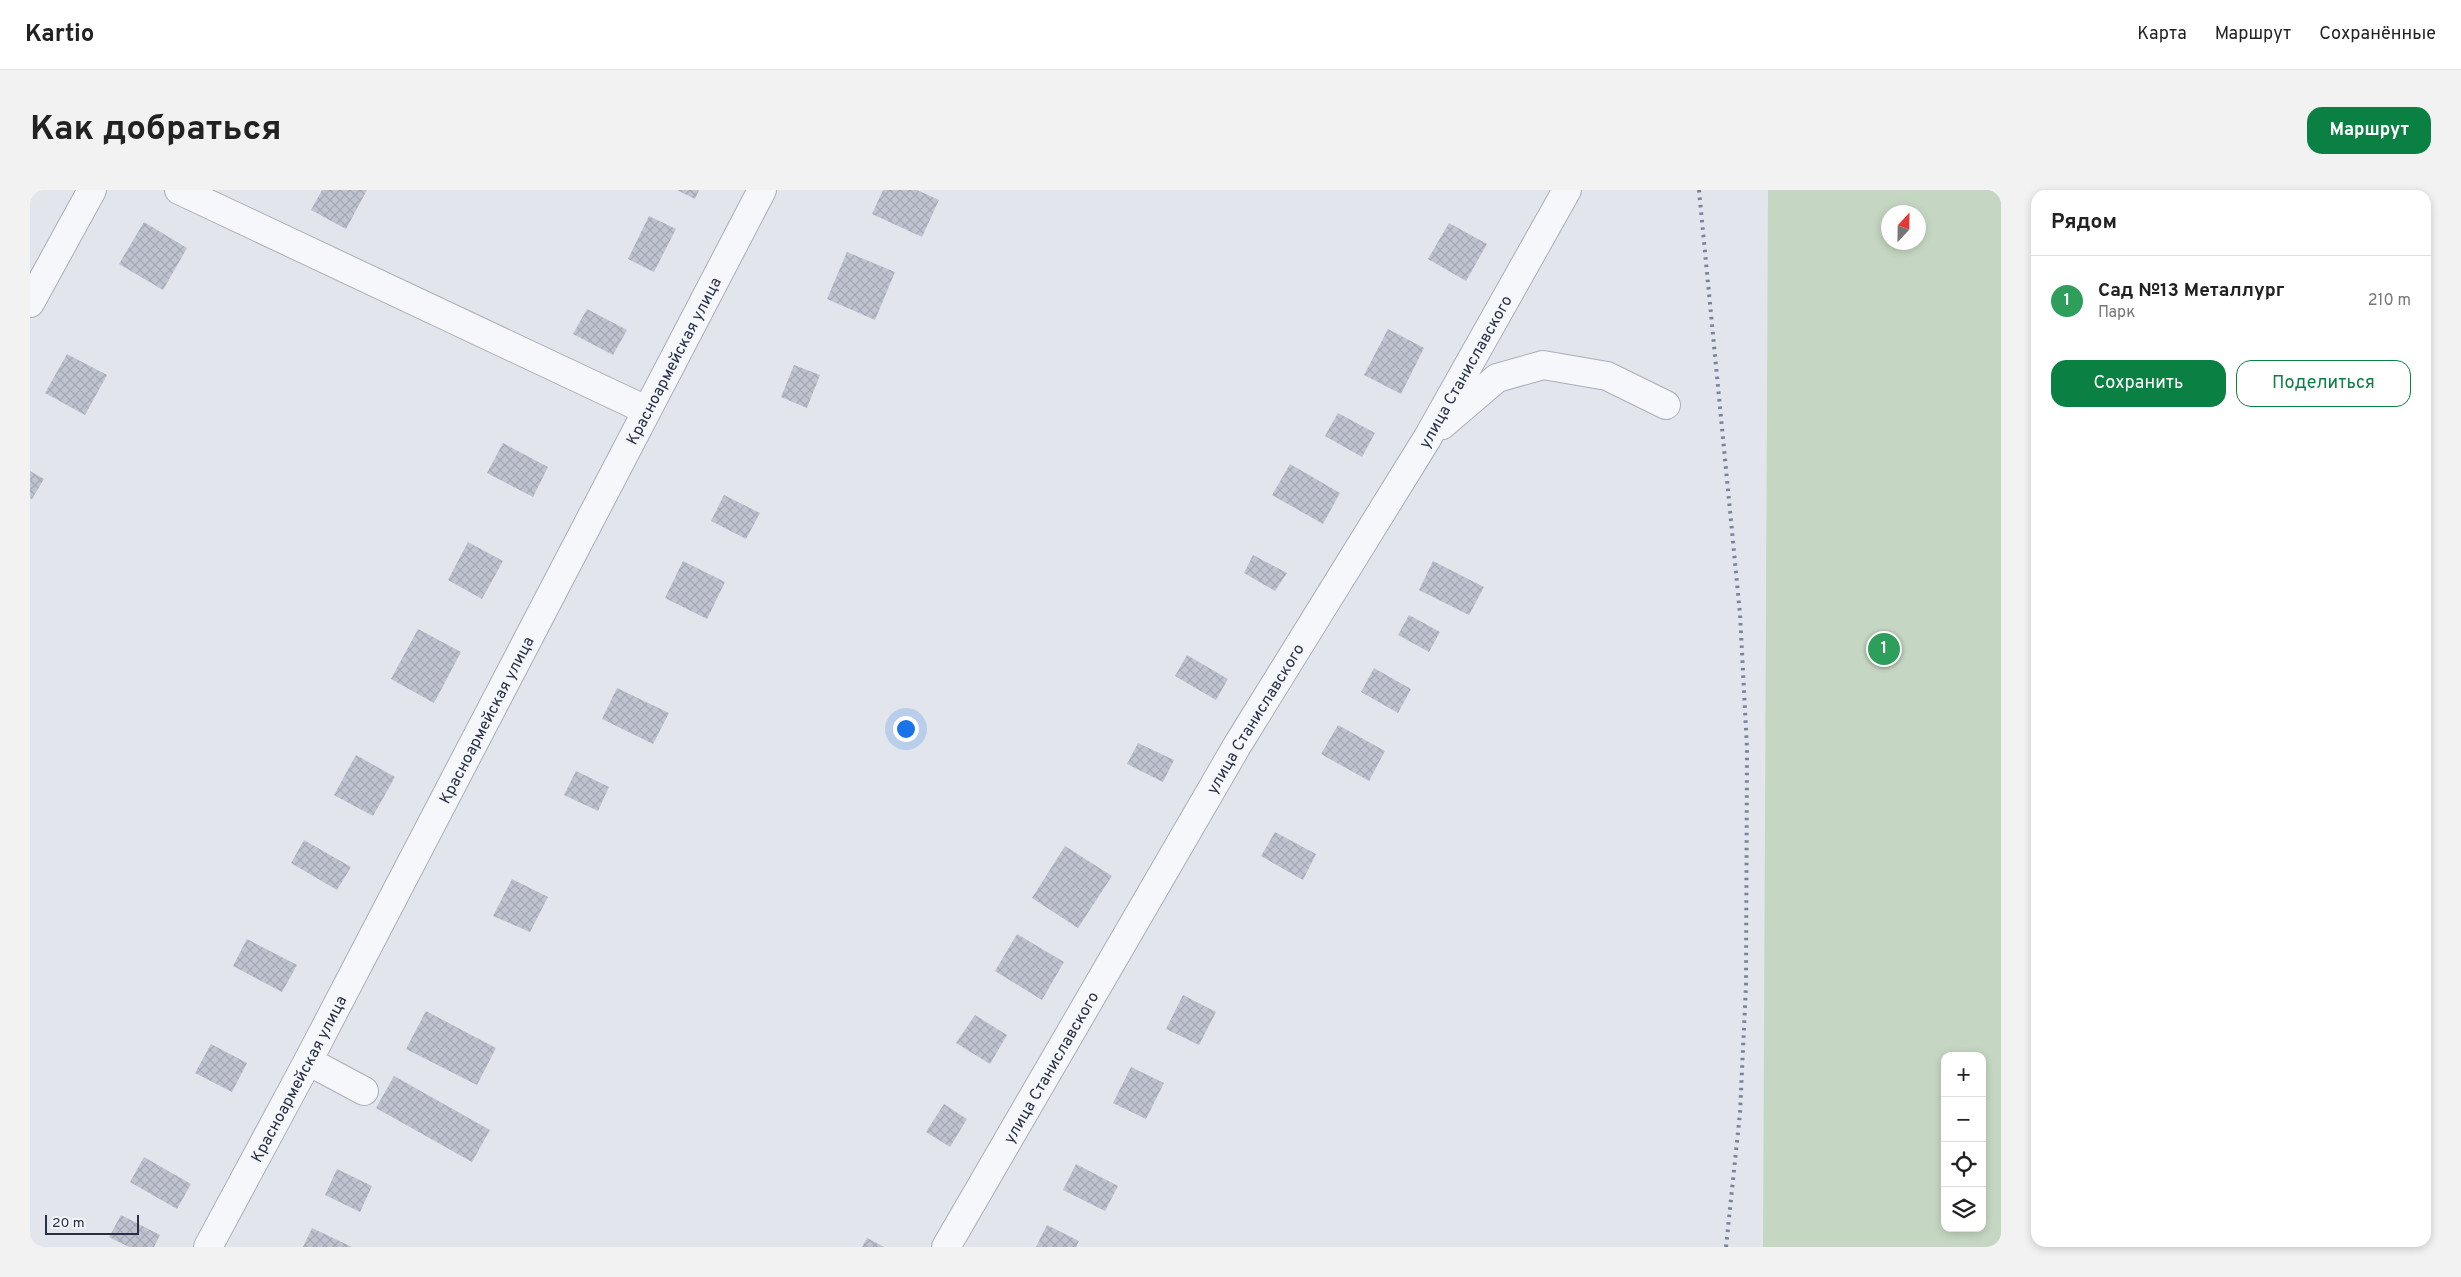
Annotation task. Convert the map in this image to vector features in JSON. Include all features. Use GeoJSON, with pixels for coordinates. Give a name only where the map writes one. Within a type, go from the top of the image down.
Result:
{"type":"FeatureCollection","features":[{"type":"Feature","properties":{"kind":"street"},"geometry":{"type":"LineString","coordinates":[[30,303],[92,190]]}},
{"type":"Feature","properties":{"kind":"street"},"geometry":{"type":"LineString","coordinates":[[179,190],[646,410]]}},
{"type":"Feature","properties":{"kind":"street","name":"Красноармейская улица"},"geometry":{"type":"LineString","coordinates":[[208,1247],[308,1061],[762,190]]}},
{"type":"Feature","properties":{"kind":"street","name":"улица Станиславского"},"geometry":{"type":"LineString","coordinates":[[946,1247],[1238,744],[1428,437],[1567,190]]}},
{"type":"Feature","properties":{"kind":"street"},"geometry":{"type":"LineString","coordinates":[[1428,437],[1497,378],[1543,364],[1607,376],[1666,404]]}},
{"type":"Feature","properties":{"kind":"street"},"geometry":{"type":"LineString","coordinates":[[308,1061],[364,1091]]}},
{"type":"Feature","properties":{"kind":"green space"},"geometry":{"type":"Polygon","coordinates":[[[1768,190],[2001,190],[2001,1247],[1763,1247],[1768,190]]]}},
{"type":"Feature","properties":{"kind":"building"},"geometry":{"type":"Polygon","coordinates":[[[322,190],[367,190],[346,229],[311,210],[322,190]]]}},
{"type":"Feature","properties":{"kind":"building"},"geometry":{"type":"Polygon","coordinates":[[[677,190],[699,190],[695,199],[677,190]]]}},
{"type":"Feature","properties":{"kind":"building"},"geometry":{"type":"Polygon","coordinates":[[[883,190],[917,190],[939,200],[922,237],[872,214],[883,190]]]}},
{"type":"Feature","properties":{"kind":"building"},"geometry":{"type":"Polygon","coordinates":[[[649,216],[676,229],[654,272],[628,259],[649,216]]]}},
{"type":"Feature","properties":{"kind":"building"},"geometry":{"type":"Polygon","coordinates":[[[144,222],[187,248],[163,290],[119,264],[144,222]]]}},
{"type":"Feature","properties":{"kind":"building"},"geometry":{"type":"Polygon","coordinates":[[[1449,223],[1487,244],[1466,281],[1428,259],[1449,223]]]}},
{"type":"Feature","properties":{"kind":"building"},"geometry":{"type":"Polygon","coordinates":[[[847,252],[895,272],[875,320],[827,299],[847,252]]]}},
{"type":"Feature","properties":{"kind":"building"},"geometry":{"type":"Polygon","coordinates":[[[587,309],[627,330],[613,355],[573,334],[587,309]]]}},
{"type":"Feature","properties":{"kind":"building"},"geometry":{"type":"Polygon","coordinates":[[[1388,329],[1424,348],[1401,394],[1364,375],[1388,329]]]}},
{"type":"Feature","properties":{"kind":"building"},"geometry":{"type":"Polygon","coordinates":[[[67,354],[107,375],[85,415],[45,393],[67,354]]]}},
{"type":"Feature","properties":{"kind":"building"},"geometry":{"type":"Polygon","coordinates":[[[794,365],[820,375],[807,408],[781,397],[794,365]]]}},
{"type":"Feature","properties":{"kind":"building"},"geometry":{"type":"Polygon","coordinates":[[[1338,413],[1375,433],[1362,457],[1325,436],[1338,413]]]}},
{"type":"Feature","properties":{"kind":"building"},"geometry":{"type":"Polygon","coordinates":[[[503,443],[548,467],[533,497],[487,473],[503,443]]]}},
{"type":"Feature","properties":{"kind":"building"},"geometry":{"type":"Polygon","coordinates":[[[1290,464],[1340,493],[1323,524],[1272,495],[1290,464]]]}},
{"type":"Feature","properties":{"kind":"building"},"geometry":{"type":"Polygon","coordinates":[[[30,471],[44,479],[32,499],[30,498],[30,471]]]}},
{"type":"Feature","properties":{"kind":"building"},"geometry":{"type":"Polygon","coordinates":[[[724,495],[760,513],[746,539],[711,521],[724,495]]]}},
{"type":"Feature","properties":{"kind":"building"},"geometry":{"type":"Polygon","coordinates":[[[468,542],[503,561],[482,599],[448,580],[468,542]]]}},
{"type":"Feature","properties":{"kind":"building"},"geometry":{"type":"Polygon","coordinates":[[[1253,555],[1287,573],[1275,591],[1244,573],[1253,555]]]}},
{"type":"Feature","properties":{"kind":"building"},"geometry":{"type":"Polygon","coordinates":[[[683,561],[725,582],[707,619],[665,598],[683,561]]]}},
{"type":"Feature","properties":{"kind":"building"},"geometry":{"type":"Polygon","coordinates":[[[1433,561],[1484,587],[1469,615],[1419,590],[1433,561]]]}},
{"type":"Feature","properties":{"kind":"building"},"geometry":{"type":"Polygon","coordinates":[[[1409,615],[1440,632],[1429,652],[1398,635],[1409,615]]]}},
{"type":"Feature","properties":{"kind":"building"},"geometry":{"type":"Polygon","coordinates":[[[418,629],[461,652],[434,703],[391,679],[418,629]]]}},
{"type":"Feature","properties":{"kind":"building"},"geometry":{"type":"Polygon","coordinates":[[[1187,655],[1228,679],[1216,700],[1175,676],[1187,655]]]}},
{"type":"Feature","properties":{"kind":"building"},"geometry":{"type":"Polygon","coordinates":[[[1374,668],[1411,689],[1398,713],[1361,692],[1374,668]]]}},
{"type":"Feature","properties":{"kind":"building"},"geometry":{"type":"Polygon","coordinates":[[[617,688],[669,713],[653,744],[602,719],[617,688]]]}},
{"type":"Feature","properties":{"kind":"building"},"geometry":{"type":"Polygon","coordinates":[[[1338,725],[1385,751],[1369,781],[1321,754],[1338,725]]]}},
{"type":"Feature","properties":{"kind":"building"},"geometry":{"type":"Polygon","coordinates":[[[1138,743],[1174,760],[1163,782],[1127,764],[1138,743]]]}},
{"type":"Feature","properties":{"kind":"building"},"geometry":{"type":"Polygon","coordinates":[[[356,755],[395,777],[373,816],[334,795],[356,755]]]}},
{"type":"Feature","properties":{"kind":"building"},"geometry":{"type":"Polygon","coordinates":[[[576,771],[609,787],[598,811],[564,795],[576,771]]]}},
{"type":"Feature","properties":{"kind":"building"},"geometry":{"type":"Polygon","coordinates":[[[1275,832],[1316,854],[1303,880],[1261,856],[1275,832]]]}},
{"type":"Feature","properties":{"kind":"building"},"geometry":{"type":"Polygon","coordinates":[[[304,840],[351,867],[337,890],[291,863],[304,840]]]}},
{"type":"Feature","properties":{"kind":"building"},"geometry":{"type":"Polygon","coordinates":[[[1065,846],[1112,876],[1078,928],[1032,898],[1065,846]]]}},
{"type":"Feature","properties":{"kind":"building"},"geometry":{"type":"Polygon","coordinates":[[[512,879],[548,897],[530,932],[493,916],[512,879]]]}},
{"type":"Feature","properties":{"kind":"building"},"geometry":{"type":"Polygon","coordinates":[[[1017,934],[1064,962],[1042,1000],[995,971],[1017,934]]]}},
{"type":"Feature","properties":{"kind":"building"},"geometry":{"type":"Polygon","coordinates":[[[247,939],[297,965],[282,992],[233,966],[247,939]]]}},
{"type":"Feature","properties":{"kind":"building"},"geometry":{"type":"Polygon","coordinates":[[[1183,995],[1216,1012],[1199,1045],[1166,1029],[1183,995]]]}},
{"type":"Feature","properties":{"kind":"building"},"geometry":{"type":"Polygon","coordinates":[[[426,1011],[496,1048],[477,1085],[406,1049],[426,1011]]]}},
{"type":"Feature","properties":{"kind":"building"},"geometry":{"type":"Polygon","coordinates":[[[975,1015],[1007,1035],[990,1064],[956,1043],[975,1015]]]}},
{"type":"Feature","properties":{"kind":"building"},"geometry":{"type":"Polygon","coordinates":[[[211,1044],[247,1063],[232,1092],[195,1073],[211,1044]]]}},
{"type":"Feature","properties":{"kind":"building"},"geometry":{"type":"Polygon","coordinates":[[[1131,1067],[1164,1083],[1146,1119],[1113,1103],[1131,1067]]]}},
{"type":"Feature","properties":{"kind":"building"},"geometry":{"type":"Polygon","coordinates":[[[394,1076],[490,1130],[472,1162],[376,1108],[394,1076]]]}},
{"type":"Feature","properties":{"kind":"building"},"geometry":{"type":"Polygon","coordinates":[[[944,1104],[967,1119],[950,1147],[926,1132],[944,1104]]]}},
{"type":"Feature","properties":{"kind":"building"},"geometry":{"type":"Polygon","coordinates":[[[144,1157],[191,1184],[177,1209],[130,1182],[144,1157]]]}},
{"type":"Feature","properties":{"kind":"building"},"geometry":{"type":"Polygon","coordinates":[[[1076,1164],[1118,1186],[1105,1211],[1063,1190],[1076,1164]]]}},
{"type":"Feature","properties":{"kind":"building"},"geometry":{"type":"Polygon","coordinates":[[[337,1169],[372,1186],[360,1212],[325,1195],[337,1169]]]}},
{"type":"Feature","properties":{"kind":"building"},"geometry":{"type":"Polygon","coordinates":[[[121,1215],[160,1235],[154,1247],[129,1247],[109,1237],[121,1215]]]}},
{"type":"Feature","properties":{"kind":"building"},"geometry":{"type":"Polygon","coordinates":[[[1047,1225],[1079,1241],[1076,1247],[1036,1247],[1047,1225]]]}},
{"type":"Feature","properties":{"kind":"building"},"geometry":{"type":"Polygon","coordinates":[[[312,1228],[352,1247],[303,1247],[312,1228]]]}},
{"type":"Feature","properties":{"kind":"building"},"geometry":{"type":"Polygon","coordinates":[[[867,1238],[884,1247],[862,1247],[867,1238]]]}},
{"type":"Feature","properties":{"kind":"railway"},"geometry":{"type":"LineString","coordinates":[[1699,190],[1740,614],[1747,748],[1746,985],[1740,1113],[1726,1247]]}},
{"type":"Feature","properties":{"kind":"place","name":"Сад №13 Металлург"},"geometry":{"type":"Point","coordinates":[1884,649]}}]}
